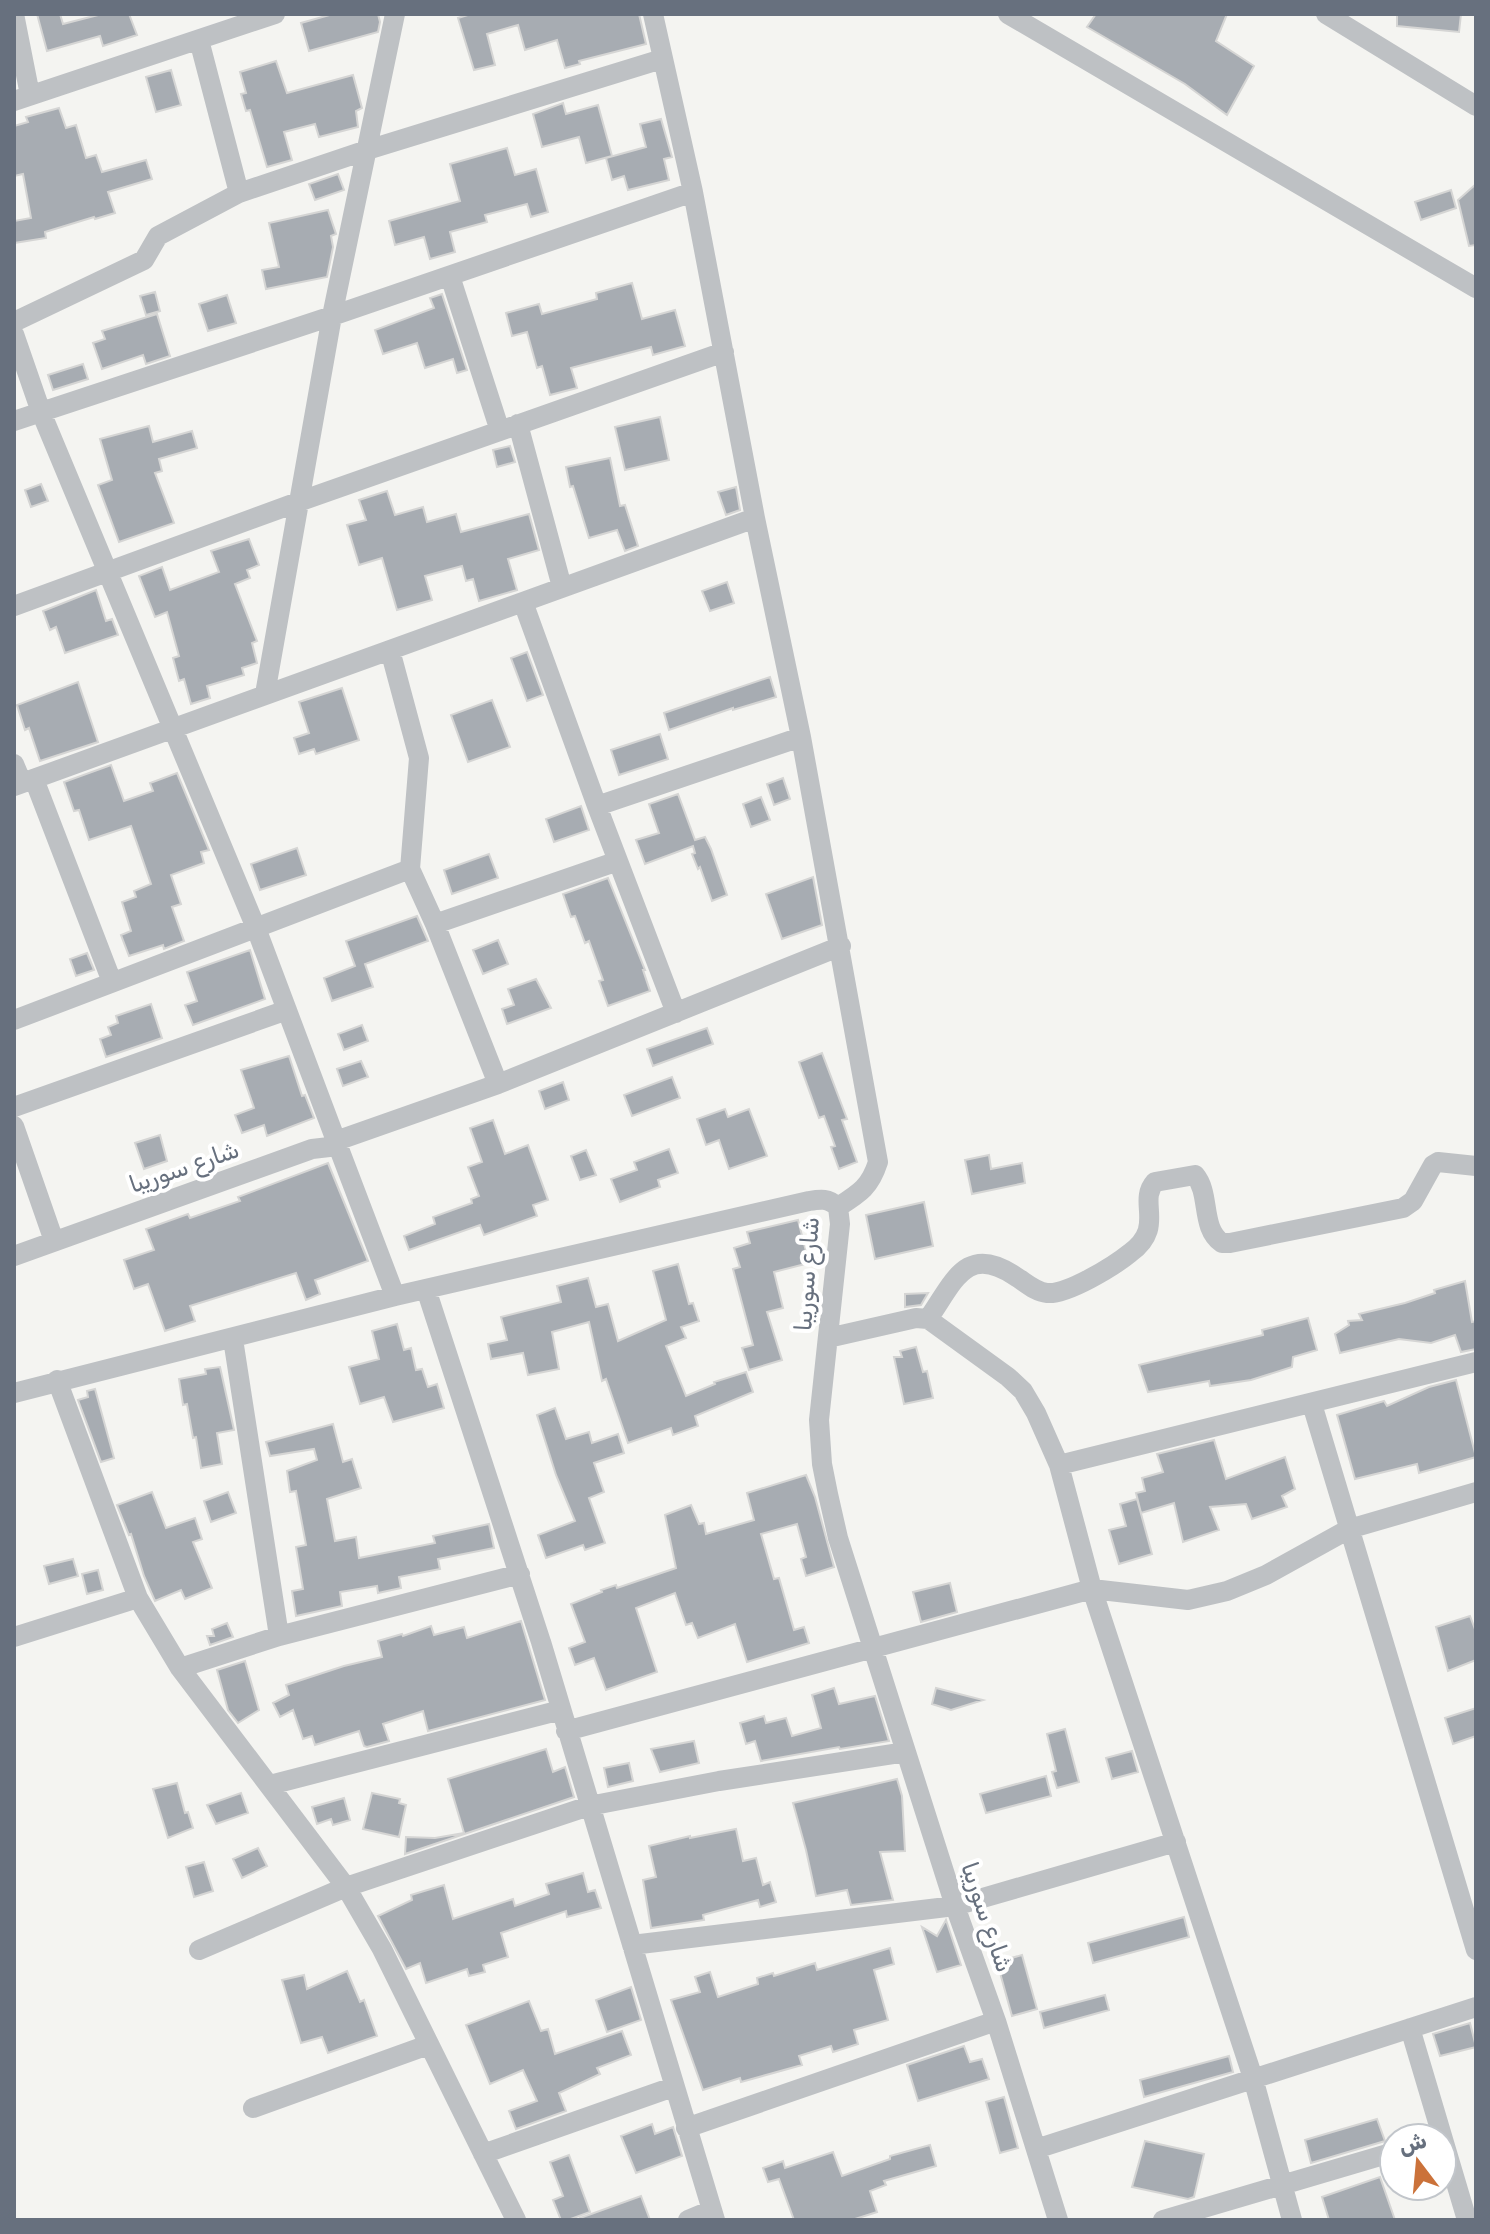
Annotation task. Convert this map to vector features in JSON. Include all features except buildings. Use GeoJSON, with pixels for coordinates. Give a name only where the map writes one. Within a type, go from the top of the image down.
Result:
{"type":"FeatureCollection","features":[{"type":"Feature","properties":{"kind":"street"},"geometry":{"type":"LineString","coordinates":[[14,14],[22,98],[275,14]]}},
{"type":"Feature","properties":{"kind":"street"},"geometry":{"type":"LineString","coordinates":[[265,694],[332,316],[395,14]]}},
{"type":"Feature","properties":{"kind":"street"},"geometry":{"type":"LineString","coordinates":[[653,14],[693,192],[755,518],[801,737],[878,1162],[872,1181],[838,1207]]}},
{"type":"Feature","properties":{"kind":"street"},"geometry":{"type":"LineString","coordinates":[[1008,14],[1476,288]]}},
{"type":"Feature","properties":{"kind":"street"},"geometry":{"type":"LineString","coordinates":[[1326,14],[1476,106]]}},
{"type":"Feature","properties":{"kind":"street"},"geometry":{"type":"LineString","coordinates":[[199,40],[239,193]]}},
{"type":"Feature","properties":{"kind":"street"},"geometry":{"type":"LineString","coordinates":[[14,322],[144,260],[158,236],[239,193],[662,59]]}},
{"type":"Feature","properties":{"kind":"street"},"geometry":{"type":"LineString","coordinates":[[14,421],[693,192]]}},
{"type":"Feature","properties":{"kind":"street"},"geometry":{"type":"LineString","coordinates":[[450,276],[509,427],[562,587]]}},
{"type":"Feature","properties":{"kind":"street"},"geometry":{"type":"LineString","coordinates":[[14,334],[41,412],[256,928],[395,1296]]}},
{"type":"Feature","properties":{"kind":"street"},"geometry":{"type":"LineString","coordinates":[[14,606],[724,352]]}},
{"type":"Feature","properties":{"kind":"street"},"geometry":{"type":"LineString","coordinates":[[23,783],[755,518]]}},
{"type":"Feature","properties":{"kind":"street"},"geometry":{"type":"LineString","coordinates":[[523,602],[676,1013]]}},
{"type":"Feature","properties":{"kind":"street"},"geometry":{"type":"LineString","coordinates":[[390,650],[419,758],[410,869],[498,1084]]}},
{"type":"Feature","properties":{"kind":"street"},"geometry":{"type":"LineString","coordinates":[[597,806],[801,737]]}},
{"type":"Feature","properties":{"kind":"street"},"geometry":{"type":"LineString","coordinates":[[14,764],[112,982]]}},
{"type":"Feature","properties":{"kind":"street"},"geometry":{"type":"LineString","coordinates":[[435,924],[618,861]]}},
{"type":"Feature","properties":{"kind":"street"},"geometry":{"type":"LineString","coordinates":[[14,1020],[410,869]]}},
{"type":"Feature","properties":{"kind":"street","name":"شارع سوريبا"},"geometry":{"type":"LineString","coordinates":[[14,1256],[498,1084],[841,946]]}},
{"type":"Feature","properties":{"kind":"street"},"geometry":{"type":"LineString","coordinates":[[14,1107],[287,1010]]}},
{"type":"Feature","properties":{"kind":"street"},"geometry":{"type":"LineString","coordinates":[[14,1126],[54,1241]]}},
{"type":"Feature","properties":{"kind":"street"},"geometry":{"type":"LineString","coordinates":[[928,1319],[963,1270],[975,1263],[999,1265],[1038,1291],[1049,1294],[1074,1287],[1130,1253],[1142,1242],[1150,1229],[1148,1196],[1155,1182],[1195,1175],[1201,1186],[1212,1233],[1222,1243],[1230,1243],[1403,1208],[1413,1201],[1433,1165],[1438,1162],[1476,1167]]}},
{"type":"Feature","properties":{"kind":"street","name":"شارع سوريبا"},"geometry":{"type":"LineString","coordinates":[[14,1393],[395,1296],[809,1201],[832,1201],[838,1207],[840,1224],[819,1420],[822,1464],[838,1538],[1058,2220]]}},
{"type":"Feature","properties":{"kind":"street"},"geometry":{"type":"LineString","coordinates":[[426,1289],[520,1574],[713,2215],[688,2220]]}},
{"type":"Feature","properties":{"kind":"street"},"geometry":{"type":"LineString","coordinates":[[828,1338],[916,1318],[928,1319],[1008,1377],[1023,1391],[1036,1413],[1059,1465],[1092,1589],[1253,2078],[1292,2220]]}},
{"type":"Feature","properties":{"kind":"street"},"geometry":{"type":"LineString","coordinates":[[233,1339],[279,1636]]}},
{"type":"Feature","properties":{"kind":"street"},"geometry":{"type":"LineString","coordinates":[[1059,1465],[1476,1362]]}},
{"type":"Feature","properties":{"kind":"street"},"geometry":{"type":"LineString","coordinates":[[57,1380],[138,1598],[180,1668],[346,1887],[382,1949],[516,2220]]}},
{"type":"Feature","properties":{"kind":"street"},"geometry":{"type":"LineString","coordinates":[[1312,1404],[1476,1950]]}},
{"type":"Feature","properties":{"kind":"street"},"geometry":{"type":"LineString","coordinates":[[566,1731],[1092,1589],[1188,1600],[1227,1591],[1266,1575],[1349,1529],[1476,1492]]}},
{"type":"Feature","properties":{"kind":"street"},"geometry":{"type":"LineString","coordinates":[[180,1668],[279,1636],[520,1574]]}},
{"type":"Feature","properties":{"kind":"street"},"geometry":{"type":"LineString","coordinates":[[14,1637],[138,1598]]}},
{"type":"Feature","properties":{"kind":"street"},"geometry":{"type":"LineString","coordinates":[[270,1785],[561,1710]]}},
{"type":"Feature","properties":{"kind":"street"},"geometry":{"type":"LineString","coordinates":[[199,1950],[346,1887],[589,1806],[719,1781],[906,1752]]}},
{"type":"Feature","properties":{"kind":"street"},"geometry":{"type":"LineString","coordinates":[[632,1945],[955,1906],[1176,1842]]}},
{"type":"Feature","properties":{"kind":"street"},"geometry":{"type":"LineString","coordinates":[[1036,2149],[1476,2007]]}},
{"type":"Feature","properties":{"kind":"street"},"geometry":{"type":"LineString","coordinates":[[686,2128],[996,2021]]}},
{"type":"Feature","properties":{"kind":"street"},"geometry":{"type":"LineString","coordinates":[[1410,2028],[1436,2122]]}},
{"type":"Feature","properties":{"kind":"street"},"geometry":{"type":"LineString","coordinates":[[253,2108],[428,2045]]}},
{"type":"Feature","properties":{"kind":"street"},"geometry":{"type":"LineString","coordinates":[[483,2154],[673,2087]]}},
{"type":"Feature","properties":{"kind":"street"},"geometry":{"type":"LineString","coordinates":[[1163,2220],[1378,2157]]}},
{"type":"Feature","properties":{"kind":"street"},"geometry":{"type":"LineString","coordinates":[[1458,2192],[1467,2220]]}}]}
